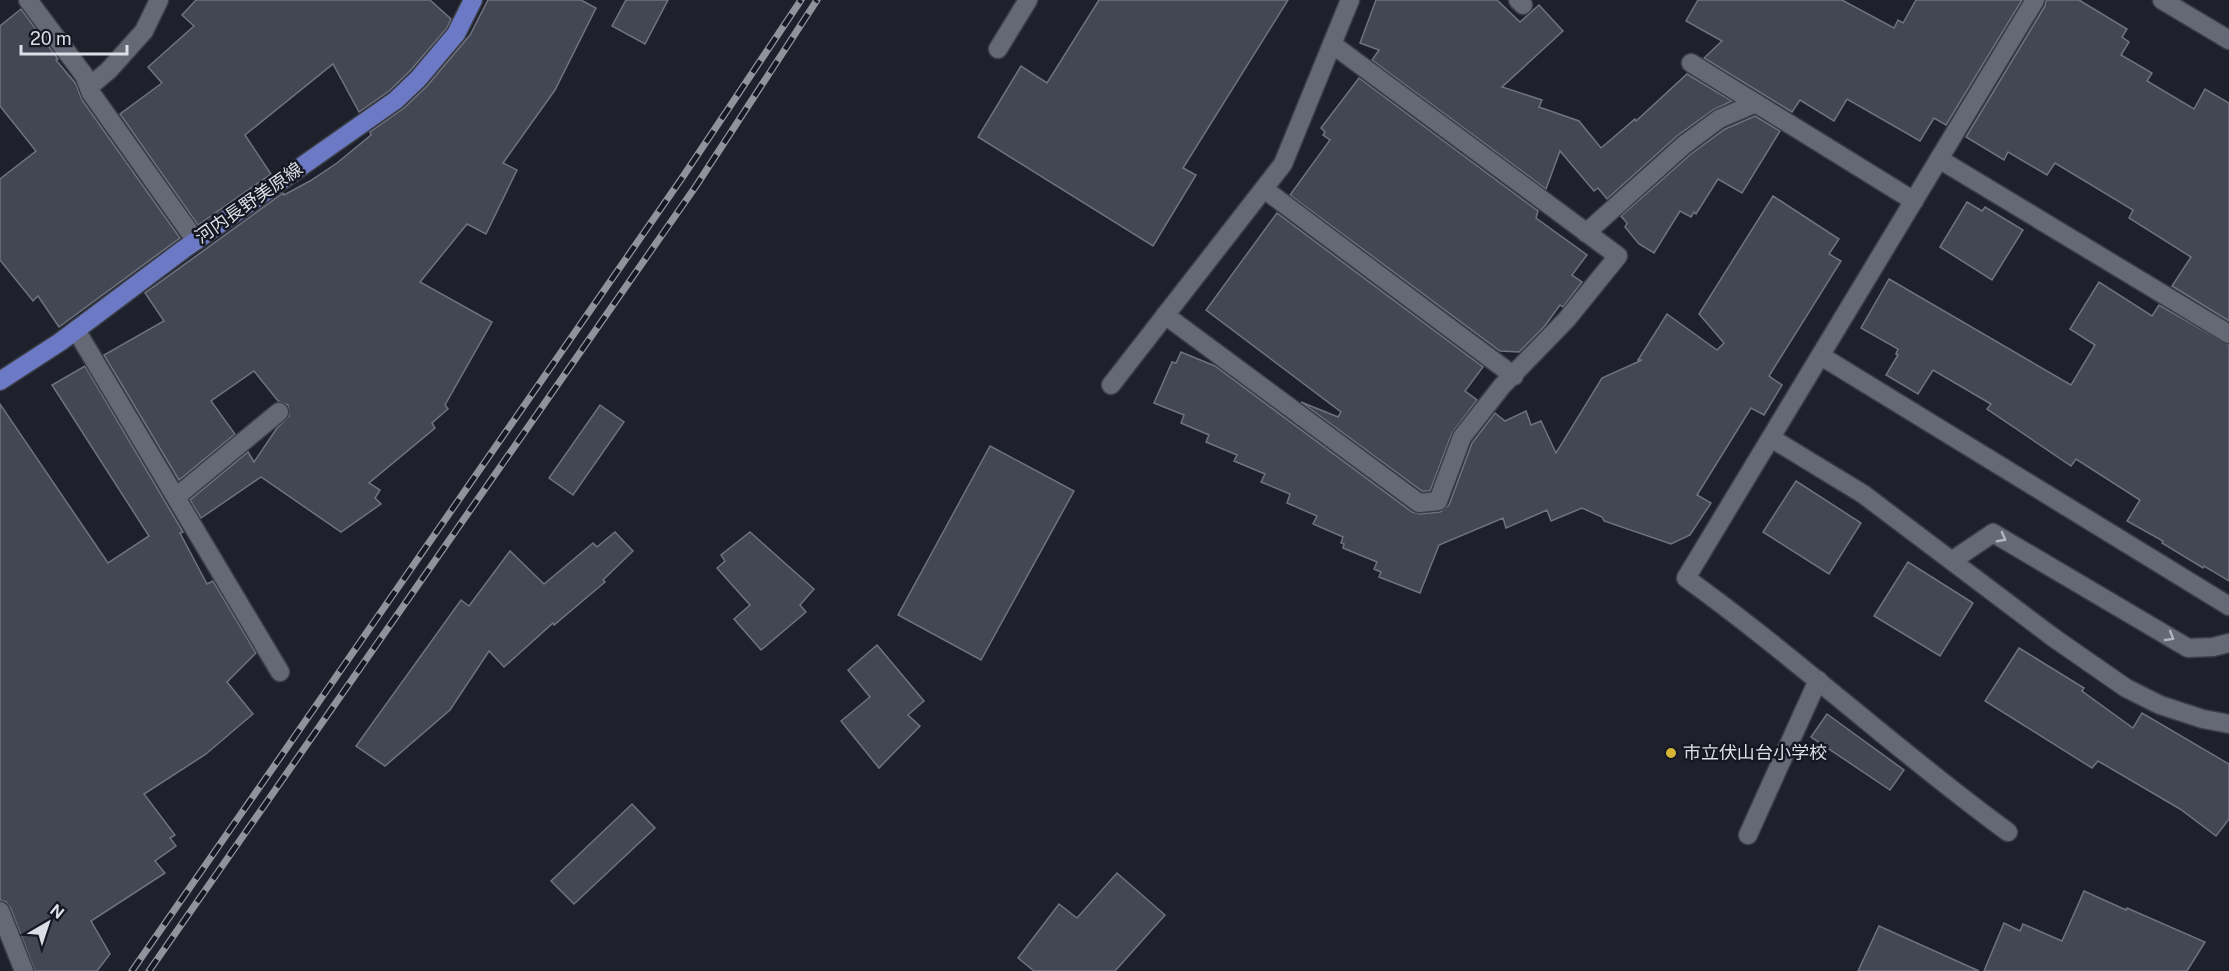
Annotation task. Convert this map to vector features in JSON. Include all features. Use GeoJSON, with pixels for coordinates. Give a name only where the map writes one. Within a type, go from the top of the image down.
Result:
{"type":"FeatureCollection","features":[{"type":"Feature","properties":{"kind":"main road","name":"河内長野美原線"},"geometry":{"type":"LineString","coordinates":[[0,381],[76,330],[196,241],[396,100],[418,79],[456,34],[473,0]]}},
{"type":"Feature","properties":{"kind":"street"},"geometry":{"type":"LineString","coordinates":[[28,0],[84,75],[88,87],[196,241]]}},
{"type":"Feature","properties":{"kind":"street"},"geometry":{"type":"LineString","coordinates":[[88,87],[109,70],[144,31],[159,0]]}},
{"type":"Feature","properties":{"kind":"street"},"geometry":{"type":"LineString","coordinates":[[998,49],[1028,0]]}},
{"type":"Feature","properties":{"kind":"street"},"geometry":{"type":"LineString","coordinates":[[1111,385],[1283,164],[1350,0]]}},
{"type":"Feature","properties":{"kind":"street"},"geometry":{"type":"LineString","coordinates":[[2008,832],[1964,800],[1759,632],[1686,578],[2035,0]]}},
{"type":"Feature","properties":{"kind":"street"},"geometry":{"type":"LineString","coordinates":[[2162,0],[2229,40]]}},
{"type":"Feature","properties":{"kind":"street"},"geometry":{"type":"LineString","coordinates":[[1166,315],[1419,503],[1438,501],[1462,437],[1502,386],[1567,319],[1618,256],[1332,44]]}},
{"type":"Feature","properties":{"kind":"street"},"geometry":{"type":"LineString","coordinates":[[1691,63],[1914,201]]}},
{"type":"Feature","properties":{"kind":"street"},"geometry":{"type":"LineString","coordinates":[[1586,233],[1684,145],[1719,119],[1756,103]]}},
{"type":"Feature","properties":{"kind":"street"},"geometry":{"type":"LineString","coordinates":[[1939,159],[2229,334]]}},
{"type":"Feature","properties":{"kind":"street"},"geometry":{"type":"LineString","coordinates":[[1264,189],[1514,376]]}},
{"type":"Feature","properties":{"kind":"street"},"geometry":{"type":"LineString","coordinates":[[76,330],[280,672]]}},
{"type":"Feature","properties":{"kind":"street"},"geometry":{"type":"LineString","coordinates":[[1821,356],[2229,606]]}},
{"type":"Feature","properties":{"kind":"street"},"geometry":{"type":"LineString","coordinates":[[176,497],[279,412]]}},
{"type":"Feature","properties":{"kind":"street"},"geometry":{"type":"LineString","coordinates":[[1771,438],[1863,494],[2054,638],[2126,688],[2160,705],[2203,719],[2229,724]]}},
{"type":"Feature","properties":{"kind":"street"},"geometry":{"type":"LineString","coordinates":[[1953,560],[1993,533],[2188,648],[2213,647],[2229,643]]}},
{"type":"Feature","properties":{"kind":"street"},"geometry":{"type":"LineString","coordinates":[[1748,835],[1818,680]]}},
{"type":"Feature","properties":{"kind":"street"},"geometry":{"type":"LineString","coordinates":[[0,911],[24,971]]}},
{"type":"Feature","properties":{"kind":"building"},"geometry":{"type":"Polygon","coordinates":[[[196,0],[430,0],[451,19],[447,28],[410,71],[389,91],[359,112],[333,64],[245,135],[271,174],[198,225],[120,114],[162,83],[148,67],[194,26],[182,15],[196,0]]]}},
{"type":"Feature","properties":{"kind":"building"},"geometry":{"type":"Polygon","coordinates":[[[488,0],[581,0],[596,8],[555,90],[503,163],[517,170],[486,234],[467,224],[420,282],[492,322],[445,405],[448,409],[432,423],[435,428],[369,483],[380,490],[375,498],[381,504],[341,532],[261,477],[201,518],[190,500],[248,452],[254,462],[277,428],[289,416],[288,405],[278,401],[254,371],[211,401],[235,434],[179,480],[104,355],[164,321],[145,293],[283,193],[284,195],[310,181],[337,163],[371,135],[370,132],[404,108],[427,86],[470,35],[488,0]]]}},
{"type":"Feature","properties":{"kind":"building"},"geometry":{"type":"Polygon","coordinates":[[[626,0],[668,0],[645,44],[612,26],[626,0]]]}},
{"type":"Feature","properties":{"kind":"building"},"geometry":{"type":"Polygon","coordinates":[[[1099,0],[1288,0],[1183,168],[1196,175],[1153,246],[978,137],[1021,66],[1047,83],[1099,0]]]}},
{"type":"Feature","properties":{"kind":"building"},"geometry":{"type":"Polygon","coordinates":[[[1376,0],[1497,0],[1520,22],[1539,5],[1563,31],[1502,87],[1542,100],[1539,107],[1579,121],[1601,148],[1635,119],[1636,121],[1687,74],[1732,101],[1713,110],[1677,136],[1607,199],[1598,188],[1594,191],[1560,151],[1546,189],[1372,60],[1379,50],[1360,43],[1376,0]]]}},
{"type":"Feature","properties":{"kind":"building"},"geometry":{"type":"Polygon","coordinates":[[[1698,0],[1842,0],[1894,28],[1898,20],[1903,23],[1916,0],[2022,0],[1946,125],[1934,118],[1920,141],[1847,99],[1834,121],[1800,100],[1792,112],[1704,58],[1722,41],[1686,21],[1698,0]]]}},
{"type":"Feature","properties":{"kind":"building"},"geometry":{"type":"Polygon","coordinates":[[[2046,0],[2079,0],[2127,29],[2122,37],[2129,42],[2121,55],[2152,73],[2147,81],[2194,109],[2205,89],[2229,103],[2229,321],[2172,286],[2191,257],[2129,218],[2133,210],[2055,163],[2047,175],[2008,152],[2004,160],[1966,137],[2045,6],[2046,0]]]}},
{"type":"Feature","properties":{"kind":"building"},"geometry":{"type":"Polygon","coordinates":[[[21,9],[58,59],[56,60],[76,84],[82,100],[180,238],[59,327],[38,296],[33,301],[0,260],[0,179],[36,151],[0,106],[0,26],[21,9]]]}},
{"type":"Feature","properties":{"kind":"building"},"geometry":{"type":"Polygon","coordinates":[[[1359,78],[1538,211],[1536,218],[1587,255],[1572,275],[1582,282],[1563,307],[1560,305],[1544,327],[1519,352],[1500,351],[1290,195],[1330,140],[1323,135],[1325,132],[1321,128],[1359,78]]]}},
{"type":"Feature","properties":{"kind":"building"},"geometry":{"type":"Polygon","coordinates":[[[1755,116],[1780,131],[1742,193],[1718,179],[1696,214],[1694,212],[1691,217],[1680,211],[1654,253],[1639,244],[1625,227],[1627,223],[1621,216],[1691,154],[1725,129],[1755,116]]]}},
{"type":"Feature","properties":{"kind":"building"},"geometry":{"type":"Polygon","coordinates":[[[1773,196],[1839,239],[1829,254],[1841,261],[1769,376],[1782,385],[1764,415],[1751,408],[1697,495],[1711,503],[1690,535],[1671,544],[1604,521],[1602,517],[1582,508],[1551,521],[1547,510],[1506,528],[1503,518],[1439,545],[1420,593],[1379,577],[1381,572],[1374,569],[1377,562],[1343,548],[1344,544],[1341,543],[1343,537],[1313,524],[1317,516],[1287,503],[1290,494],[1261,482],[1265,474],[1234,461],[1237,455],[1206,442],[1209,435],[1181,423],[1184,415],[1154,403],[1172,362],[1176,363],[1181,352],[1215,366],[1412,512],[1420,514],[1440,512],[1449,505],[1472,443],[1495,413],[1505,421],[1526,411],[1531,425],[1541,421],[1556,453],[1602,378],[1642,360],[1638,360],[1667,314],[1717,350],[1724,343],[1699,314],[1773,196]]]}},
{"type":"Feature","properties":{"kind":"building"},"geometry":{"type":"Polygon","coordinates":[[[1967,202],[1982,211],[1985,207],[2023,230],[1992,280],[1940,247],[1967,202]]]}},
{"type":"Feature","properties":{"kind":"building"},"geometry":{"type":"Polygon","coordinates":[[[1277,213],[1483,367],[1465,391],[1477,400],[1452,433],[1430,491],[1422,491],[1301,402],[1338,417],[1341,412],[1206,310],[1277,213]]]}},
{"type":"Feature","properties":{"kind":"building"},"geometry":{"type":"Polygon","coordinates":[[[1889,279],[2071,385],[2095,345],[2070,329],[2099,282],[2152,316],[2159,305],[2229,345],[2229,581],[2204,566],[2203,568],[2162,543],[2163,541],[2127,521],[2140,500],[2076,459],[2071,466],[1987,409],[1991,404],[1933,370],[1918,394],[1886,375],[1898,355],[1896,354],[1898,349],[1861,328],[1889,279]]]}},
{"type":"Feature","properties":{"kind":"building"},"geometry":{"type":"Polygon","coordinates":[[[85,366],[183,532],[180,533],[207,584],[213,581],[256,653],[227,682],[253,714],[206,754],[144,794],[175,835],[170,838],[176,846],[155,861],[165,873],[91,921],[110,954],[97,971],[35,971],[10,907],[6,902],[0,900],[0,404],[108,563],[149,536],[52,385],[85,366]]]}},
{"type":"Feature","properties":{"kind":"building"},"geometry":{"type":"Polygon","coordinates":[[[600,405],[624,422],[573,495],[549,478],[600,405]]]}},
{"type":"Feature","properties":{"kind":"building"},"geometry":{"type":"Polygon","coordinates":[[[990,446],[1074,491],[981,660],[898,615],[990,446]]]}},
{"type":"Feature","properties":{"kind":"building"},"geometry":{"type":"Polygon","coordinates":[[[1796,481],[1861,523],[1829,574],[1763,532],[1796,481]]]}},
{"type":"Feature","properties":{"kind":"building"},"geometry":{"type":"Polygon","coordinates":[[[615,532],[633,551],[603,580],[605,582],[554,625],[553,623],[504,667],[489,651],[450,710],[385,766],[356,746],[461,600],[469,606],[510,551],[544,584],[593,543],[597,547],[615,532]]]}},
{"type":"Feature","properties":{"kind":"building"},"geometry":{"type":"Polygon","coordinates":[[[750,532],[814,589],[800,605],[806,612],[761,650],[734,619],[750,605],[717,568],[725,561],[721,555],[750,532]]]}},
{"type":"Feature","properties":{"kind":"building"},"geometry":{"type":"Polygon","coordinates":[[[1908,562],[1973,603],[1940,656],[1874,616],[1908,562]]]}},
{"type":"Feature","properties":{"kind":"building"},"geometry":{"type":"Polygon","coordinates":[[[877,645],[924,701],[908,715],[920,726],[879,768],[841,721],[870,697],[848,670],[877,645]]]}},
{"type":"Feature","properties":{"kind":"building"},"geometry":{"type":"Polygon","coordinates":[[[2019,648],[2084,688],[2082,691],[2133,728],[2142,713],[2229,764],[2229,819],[2216,836],[2180,809],[2098,761],[2092,768],[1985,701],[2019,648]]]}},
{"type":"Feature","properties":{"kind":"building"},"geometry":{"type":"Polygon","coordinates":[[[1827,714],[1904,770],[1890,790],[1811,737],[1827,714]]]}},
{"type":"Feature","properties":{"kind":"building"},"geometry":{"type":"Polygon","coordinates":[[[632,804],[655,828],[574,904],[551,881],[632,804]]]}},
{"type":"Feature","properties":{"kind":"building"},"geometry":{"type":"Polygon","coordinates":[[[1117,873],[1165,915],[1115,971],[1034,971],[1018,958],[1059,904],[1077,918],[1117,873]]]}},
{"type":"Feature","properties":{"kind":"building"},"geometry":{"type":"Polygon","coordinates":[[[2084,891],[2205,942],[2187,971],[1984,971],[2004,923],[2020,931],[2023,924],[2062,941],[2084,891]]]}},
{"type":"Feature","properties":{"kind":"building"},"geometry":{"type":"Polygon","coordinates":[[[1879,926],[1979,971],[1858,971],[1879,926]]]}},
{"type":"Feature","properties":{"kind":"railway"},"geometry":{"type":"LineString","coordinates":[[132,971],[684,175],[801,0]]}},
{"type":"Feature","properties":{"kind":"railway"},"geometry":{"type":"LineString","coordinates":[[149,971],[696,186],[817,0]]}},
{"type":"Feature","properties":{"kind":"place","name":"市立伏山台小学校"},"geometry":{"type":"Point","coordinates":[1671,753]}}]}
